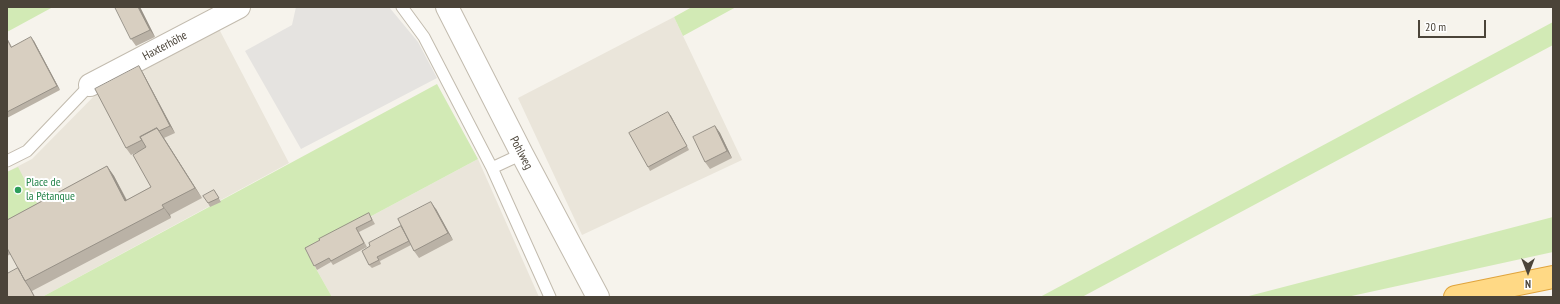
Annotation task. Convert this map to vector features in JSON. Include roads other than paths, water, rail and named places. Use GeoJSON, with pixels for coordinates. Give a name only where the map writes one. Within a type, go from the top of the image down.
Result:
{"type":"FeatureCollection","features":[{"type":"Feature","properties":{"kind":"highway"},"geometry":{"type":"LineString","coordinates":[[1455,297],[1553,277]]}},
{"type":"Feature","properties":{"kind":"street","name":"Haxterhöhe"},"geometry":{"type":"LineString","coordinates":[[90,85],[239,7]]}},
{"type":"Feature","properties":{"kind":"street","name":"Pohlweg"},"geometry":{"type":"LineString","coordinates":[[447,7],[522,154],[598,297]]}},
{"type":"Feature","properties":{"kind":"lane"},"geometry":{"type":"LineString","coordinates":[[402,7],[424,37],[492,168],[550,297]]}},
{"type":"Feature","properties":{"kind":"lane"},"geometry":{"type":"LineString","coordinates":[[7,161],[27,151],[90,85]]}},
{"type":"Feature","properties":{"kind":"lane"},"geometry":{"type":"LineString","coordinates":[[492,168],[522,154]]}},
{"type":"Feature","properties":{"kind":"place","name":"Place de la Pétanque"},"geometry":{"type":"Point","coordinates":[18,190]}}]}
